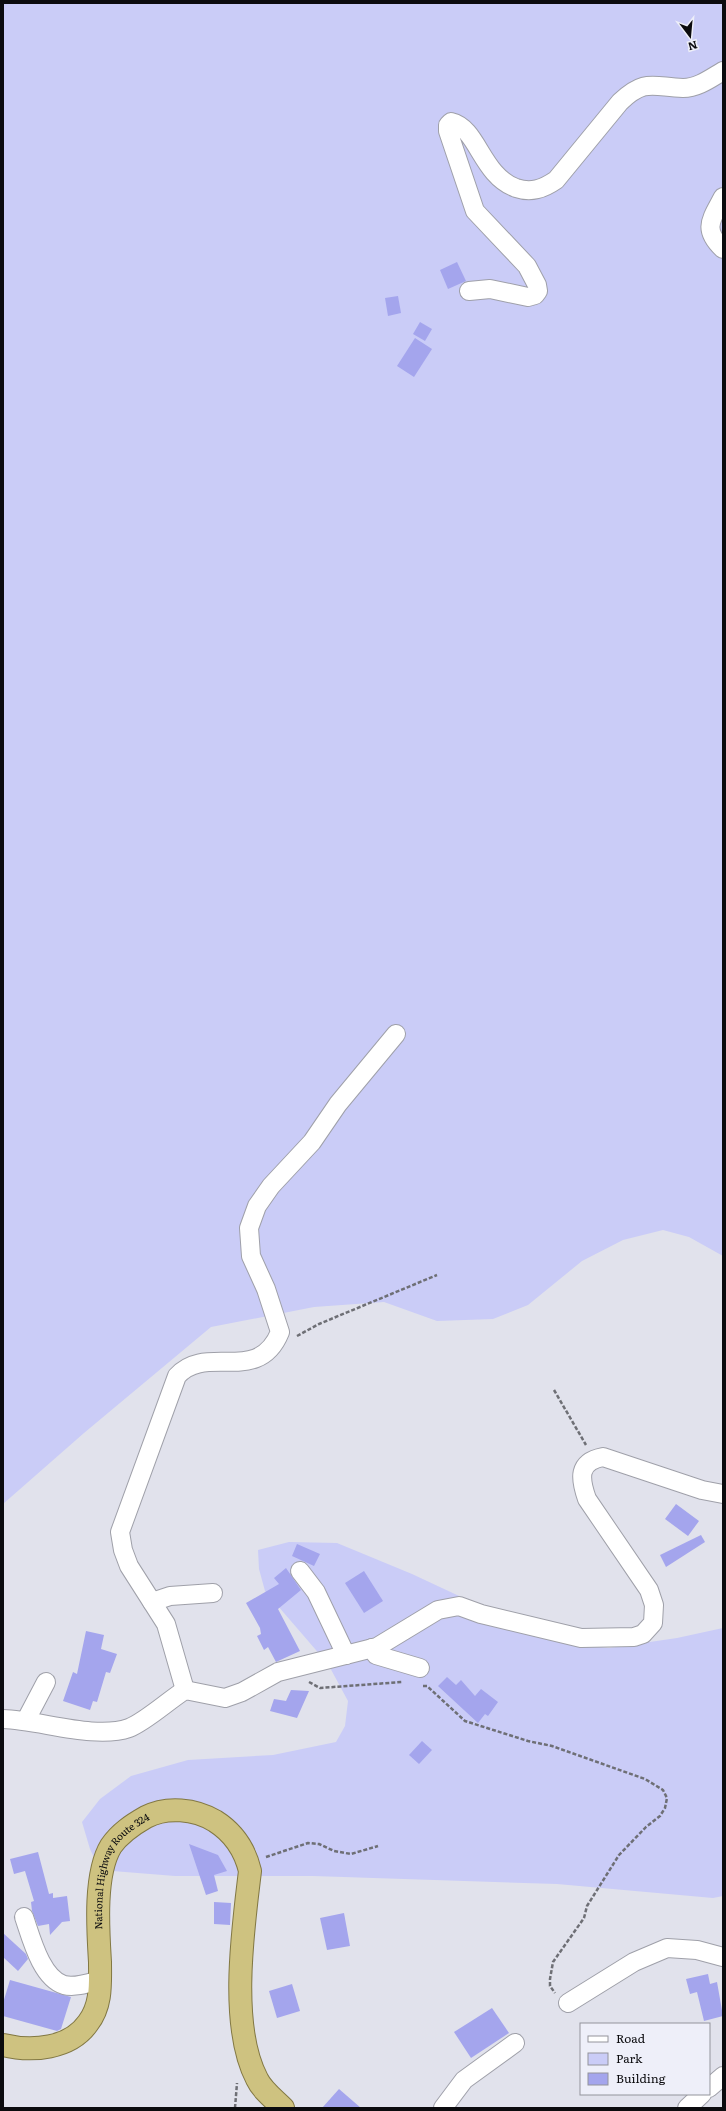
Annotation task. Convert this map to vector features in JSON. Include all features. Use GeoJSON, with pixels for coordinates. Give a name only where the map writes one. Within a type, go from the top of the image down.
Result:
{"type":"FeatureCollection","features":[{"type":"Feature","properties":{"kind":"highway","name":"National Highway Route 324"},"geometry":{"type":"LineString","coordinates":[[3,2045],[21,2048],[46,2047],[75,2038],[86,2026],[94,2014],[99,2001],[101,1882],[111,1847],[130,1826],[154,1813],[182,1810],[207,1817],[217,1823],[235,1838],[242,1847],[248,1863],[250,1871],[241,1972],[245,2036],[248,2056],[257,2080],[283,2108]]}},
{"type":"Feature","properties":{"kind":"street"},"geometry":{"type":"LineString","coordinates":[[469,291],[490,289],[528,298],[535,295],[538,291],[537,285],[527,266],[475,211],[448,131],[448,125],[452,122],[459,124],[470,136],[487,165],[503,183],[523,190],[535,190],[543,188],[556,180],[620,102],[632,91],[642,86],[654,85],[684,88],[694,86],[705,82],[723,71]]}},
{"type":"Feature","properties":{"kind":"street"},"geometry":{"type":"LineString","coordinates":[[723,197],[712,218],[710,231],[712,239],[723,249]]}},
{"type":"Feature","properties":{"kind":"street"},"geometry":{"type":"LineString","coordinates":[[185,1690],[166,1624],[128,1566],[123,1550],[120,1532],[177,1376],[184,1368],[193,1364],[253,1360],[265,1355],[275,1345],[280,1332],[266,1289],[251,1256],[249,1228],[257,1206],[271,1186],[312,1142],[338,1104],[396,1034]]}},
{"type":"Feature","properties":{"kind":"street"},"geometry":{"type":"LineString","coordinates":[[3,1719],[26,1720],[87,1730],[119,1730],[138,1723],[185,1690],[225,1698],[242,1692],[278,1672],[377,1647],[438,1610],[459,1606],[481,1614],[581,1638],[624,1638],[643,1634],[649,1630],[655,1615],[649,1590],[587,1499],[581,1482],[584,1470],[594,1459],[603,1457],[702,1490],[723,1494]]}},
{"type":"Feature","properties":{"kind":"street"},"geometry":{"type":"LineString","coordinates":[[300,1571],[316,1592],[346,1655]]}},
{"type":"Feature","properties":{"kind":"street"},"geometry":{"type":"LineString","coordinates":[[152,1602],[170,1596],[213,1593]]}},
{"type":"Feature","properties":{"kind":"street"},"geometry":{"type":"LineString","coordinates":[[372,1648],[376,1655],[419,1677]]}},
{"type":"Feature","properties":{"kind":"street"},"geometry":{"type":"LineString","coordinates":[[26,1720],[46,1682]]}},
{"type":"Feature","properties":{"kind":"street"},"geometry":{"type":"LineString","coordinates":[[24,1918],[43,1966],[54,1981],[64,1985],[76,1986],[100,1980]]}},
{"type":"Feature","properties":{"kind":"street"},"geometry":{"type":"LineString","coordinates":[[568,2003],[634,1962],[667,1948],[697,1950],[723,1956]]}},
{"type":"Feature","properties":{"kind":"street"},"geometry":{"type":"LineString","coordinates":[[443,2108],[464,2080],[515,2043]]}},
{"type":"Feature","properties":{"kind":"street"},"geometry":{"type":"LineString","coordinates":[[710,2087],[723,2076]]}},
{"type":"Feature","properties":{"kind":"street"},"geometry":{"type":"LineString","coordinates":[[687,2108],[701,2095]]}},
{"type":"Feature","properties":{"kind":"path"},"geometry":{"type":"LineString","coordinates":[[296,1338],[319,1324],[436,1275]]}},
{"type":"Feature","properties":{"kind":"path"},"geometry":{"type":"LineString","coordinates":[[554,1390],[594,1459]]}},
{"type":"Feature","properties":{"kind":"path"},"geometry":{"type":"LineString","coordinates":[[288,1669],[297,1677],[320,1688],[399,1682],[405,1683]]}},
{"type":"Feature","properties":{"kind":"path"},"geometry":{"type":"LineString","coordinates":[[419,1677],[465,1721],[528,1741],[552,1746],[646,1779],[663,1790],[667,1798],[665,1808],[660,1816],[646,1827],[619,1855],[587,1906],[584,1918],[553,1962],[550,1986],[561,2000],[568,2003]]}},
{"type":"Feature","properties":{"kind":"path"},"geometry":{"type":"LineString","coordinates":[[248,1863],[290,1847],[308,1843],[319,1844],[334,1851],[351,1854],[378,1846]]}},
{"type":"Feature","properties":{"kind":"green space"},"geometry":{"type":"Polygon","coordinates":[[[3,3],[723,3],[723,1256],[689,1237],[663,1230],[623,1240],[582,1261],[528,1305],[493,1319],[437,1321],[384,1302],[314,1307],[211,1327],[84,1433],[3,1504],[3,3]]]}},
{"type":"Feature","properties":{"kind":"green space"},"geometry":{"type":"Polygon","coordinates":[[[289,1542],[337,1543],[412,1574],[560,1643],[609,1648],[677,1638],[723,1628],[723,1896],[713,1898],[557,1884],[313,1876],[175,1876],[100,1870],[90,1849],[82,1822],[100,1799],[131,1776],[188,1760],[273,1755],[336,1742],[345,1726],[348,1701],[328,1664],[265,1591],[259,1569],[258,1550],[289,1542]]]}},
{"type":"Feature","properties":{"kind":"building"},"geometry":{"type":"Polygon","coordinates":[[[457,262],[466,281],[448,289],[440,270],[457,262]]]}},
{"type":"Feature","properties":{"kind":"building"},"geometry":{"type":"Polygon","coordinates":[[[398,296],[401,313],[388,316],[385,298],[398,296]]]}},
{"type":"Feature","properties":{"kind":"building"},"geometry":{"type":"Polygon","coordinates":[[[420,322],[432,329],[425,341],[413,334],[420,322]]]}},
{"type":"Feature","properties":{"kind":"building"},"geometry":{"type":"Polygon","coordinates":[[[415,338],[432,349],[414,377],[397,366],[415,338]]]}},
{"type":"Feature","properties":{"kind":"building"},"geometry":{"type":"Polygon","coordinates":[[[676,1504],[699,1521],[688,1536],[665,1519],[676,1504]]]}},
{"type":"Feature","properties":{"kind":"building"},"geometry":{"type":"Polygon","coordinates":[[[701,1535],[705,1542],[666,1567],[660,1555],[701,1535]]]}},
{"type":"Feature","properties":{"kind":"building"},"geometry":{"type":"Polygon","coordinates":[[[297,1544],[320,1554],[314,1566],[292,1556],[297,1544]]]}},
{"type":"Feature","properties":{"kind":"building"},"geometry":{"type":"Polygon","coordinates":[[[286,1568],[301,1590],[278,1609],[300,1651],[276,1662],[268,1647],[264,1650],[257,1636],[261,1634],[260,1628],[246,1603],[279,1584],[274,1578],[286,1568]]]}},
{"type":"Feature","properties":{"kind":"building"},"geometry":{"type":"Polygon","coordinates":[[[364,1571],[383,1601],[364,1613],[345,1583],[364,1571]]]}},
{"type":"Feature","properties":{"kind":"building"},"geometry":{"type":"Polygon","coordinates":[[[86,1631],[104,1635],[101,1649],[117,1654],[110,1673],[106,1672],[97,1702],[93,1701],[90,1710],[63,1701],[73,1672],[77,1674],[86,1631]]]}},
{"type":"Feature","properties":{"kind":"building"},"geometry":{"type":"Polygon","coordinates":[[[447,1677],[456,1685],[461,1680],[475,1696],[481,1689],[498,1702],[488,1716],[485,1714],[478,1723],[438,1686],[447,1677]]]}},
{"type":"Feature","properties":{"kind":"building"},"geometry":{"type":"Polygon","coordinates":[[[291,1690],[309,1691],[297,1718],[270,1711],[274,1699],[286,1701],[291,1690]]]}},
{"type":"Feature","properties":{"kind":"building"},"geometry":{"type":"Polygon","coordinates":[[[422,1741],[432,1750],[419,1764],[409,1755],[422,1741]]]}},
{"type":"Feature","properties":{"kind":"building"},"geometry":{"type":"Polygon","coordinates":[[[189,1844],[218,1855],[227,1871],[214,1875],[218,1891],[206,1895],[189,1844]]]}},
{"type":"Feature","properties":{"kind":"building"},"geometry":{"type":"Polygon","coordinates":[[[38,1852],[49,1894],[53,1893],[53,1898],[67,1896],[70,1921],[62,1922],[50,1935],[49,1924],[38,1926],[32,1911],[31,1902],[34,1901],[25,1871],[14,1874],[10,1859],[38,1852]]]}},
{"type":"Feature","properties":{"kind":"building"},"geometry":{"type":"Polygon","coordinates":[[[214,1902],[231,1903],[230,1925],[214,1924],[214,1902]]]}},
{"type":"Feature","properties":{"kind":"building"},"geometry":{"type":"Polygon","coordinates":[[[344,1913],[350,1946],[327,1950],[320,1918],[344,1913]]]}},
{"type":"Feature","properties":{"kind":"building"},"geometry":{"type":"Polygon","coordinates":[[[3,1933],[26,1954],[28,1959],[18,1971],[3,1957],[3,1933]]]}},
{"type":"Feature","properties":{"kind":"building"},"geometry":{"type":"Polygon","coordinates":[[[708,1974],[710,1984],[717,1982],[723,2016],[704,2021],[697,1992],[690,1994],[686,1979],[708,1974]]]}},
{"type":"Feature","properties":{"kind":"building"},"geometry":{"type":"Polygon","coordinates":[[[10,1980],[71,1997],[61,2029],[57,2031],[3,2016],[3,2003],[10,1980]]]}},
{"type":"Feature","properties":{"kind":"building"},"geometry":{"type":"Polygon","coordinates":[[[292,1984],[300,2011],[277,2018],[269,1991],[292,1984]]]}},
{"type":"Feature","properties":{"kind":"building"},"geometry":{"type":"Polygon","coordinates":[[[492,2008],[509,2033],[471,2058],[454,2032],[492,2008]]]}},
{"type":"Feature","properties":{"kind":"building"},"geometry":{"type":"Polygon","coordinates":[[[339,2089],[361,2108],[322,2108],[339,2089]]]}}]}
